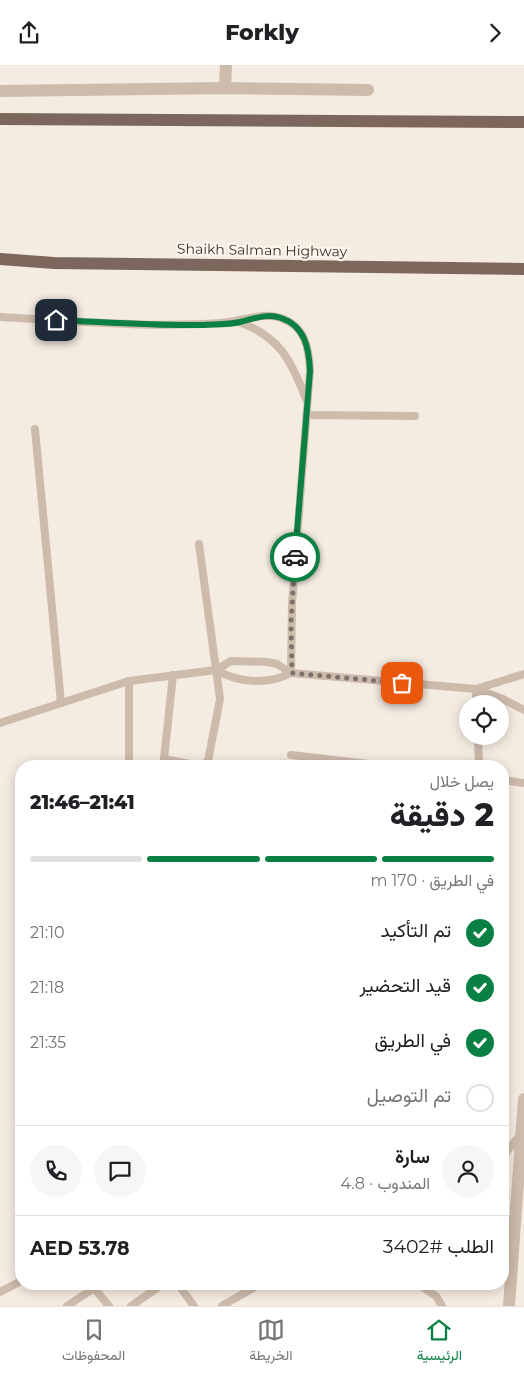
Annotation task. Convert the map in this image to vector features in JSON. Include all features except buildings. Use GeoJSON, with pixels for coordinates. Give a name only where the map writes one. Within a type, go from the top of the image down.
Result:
{"type":"FeatureCollection","features":[{"type":"Feature","properties":{"kind":"main road"},"geometry":{"type":"LineString","coordinates":[[0,119],[524,122]]}},
{"type":"Feature","properties":{"kind":"main road","name":"Shaikh Salman Highway"},"geometry":{"type":"LineString","coordinates":[[0,259],[54,263],[524,269]]}},
{"type":"Feature","properties":{"kind":"street"},"geometry":{"type":"LineString","coordinates":[[225,88],[226,65]]}},
{"type":"Feature","properties":{"kind":"street"},"geometry":{"type":"LineString","coordinates":[[0,91],[225,88],[368,90]]}},
{"type":"Feature","properties":{"kind":"street"},"geometry":{"type":"LineString","coordinates":[[509,1306],[524,1099]]}},
{"type":"Feature","properties":{"kind":"lane"},"geometry":{"type":"LineString","coordinates":[[0,317],[168,325],[239,322],[266,316],[280,318],[293,325],[303,335],[310,359],[291,623],[292,673]]}},
{"type":"Feature","properties":{"kind":"lane"},"geometry":{"type":"LineString","coordinates":[[239,322],[253,327],[276,343],[293,368],[306,401]]}},
{"type":"Feature","properties":{"kind":"lane"},"geometry":{"type":"LineString","coordinates":[[306,415],[415,416]]}},
{"type":"Feature","properties":{"kind":"lane"},"geometry":{"type":"LineString","coordinates":[[35,429],[61,703]]}},
{"type":"Feature","properties":{"kind":"lane"},"geometry":{"type":"LineString","coordinates":[[200,544],[220,699],[208,760]]}},
{"type":"Feature","properties":{"kind":"lane"},"geometry":{"type":"LineString","coordinates":[[0,723],[129,681],[216,670],[231,661],[259,661],[277,664],[292,673],[476,689],[503,699],[524,711]]}},
{"type":"Feature","properties":{"kind":"lane"},"geometry":{"type":"LineString","coordinates":[[216,670],[231,678],[258,681],[274,680],[292,673]]}},
{"type":"Feature","properties":{"kind":"lane"},"geometry":{"type":"LineString","coordinates":[[476,689],[524,673]]}},
{"type":"Feature","properties":{"kind":"lane"},"geometry":{"type":"LineString","coordinates":[[170,760],[164,759],[173,675]]}},
{"type":"Feature","properties":{"kind":"lane"},"geometry":{"type":"LineString","coordinates":[[129,681],[129,760]]}},
{"type":"Feature","properties":{"kind":"lane"},"geometry":{"type":"LineString","coordinates":[[476,689],[476,695]]}},
{"type":"Feature","properties":{"kind":"lane"},"geometry":{"type":"LineString","coordinates":[[478,745],[479,760]]}},
{"type":"Feature","properties":{"kind":"lane"},"geometry":{"type":"LineString","coordinates":[[291,755],[334,760]]}},
{"type":"Feature","properties":{"kind":"lane"},"geometry":{"type":"LineString","coordinates":[[509,781],[524,783]]}},
{"type":"Feature","properties":{"kind":"lane"},"geometry":{"type":"LineString","coordinates":[[509,1149],[520,1135]]}},
{"type":"Feature","properties":{"kind":"lane"},"geometry":{"type":"LineString","coordinates":[[0,1292],[15,1284]]}},
{"type":"Feature","properties":{"kind":"lane"},"geometry":{"type":"LineString","coordinates":[[67,1306],[91,1290]]}},
{"type":"Feature","properties":{"kind":"lane"},"geometry":{"type":"LineString","coordinates":[[99,1290],[109,1306]]}},
{"type":"Feature","properties":{"kind":"lane"},"geometry":{"type":"LineString","coordinates":[[131,1306],[154,1290]]}},
{"type":"Feature","properties":{"kind":"lane"},"geometry":{"type":"LineString","coordinates":[[182,1290],[194,1306]]}},
{"type":"Feature","properties":{"kind":"lane"},"geometry":{"type":"LineString","coordinates":[[222,1306],[250,1290]]}},
{"type":"Feature","properties":{"kind":"lane"},"geometry":{"type":"LineString","coordinates":[[427,1290],[436,1296],[442,1306]]}},
{"type":"Feature","properties":{"kind":"way so far"},"geometry":{"type":"LineString","coordinates":[[295,557],[291,623],[292,673],[402,683]]}},
{"type":"Feature","properties":{"kind":"route"},"geometry":{"type":"LineString","coordinates":[[56,320],[203,325],[239,322],[266,316],[280,318],[293,325],[303,335],[310,359],[295,557]]}}]}
